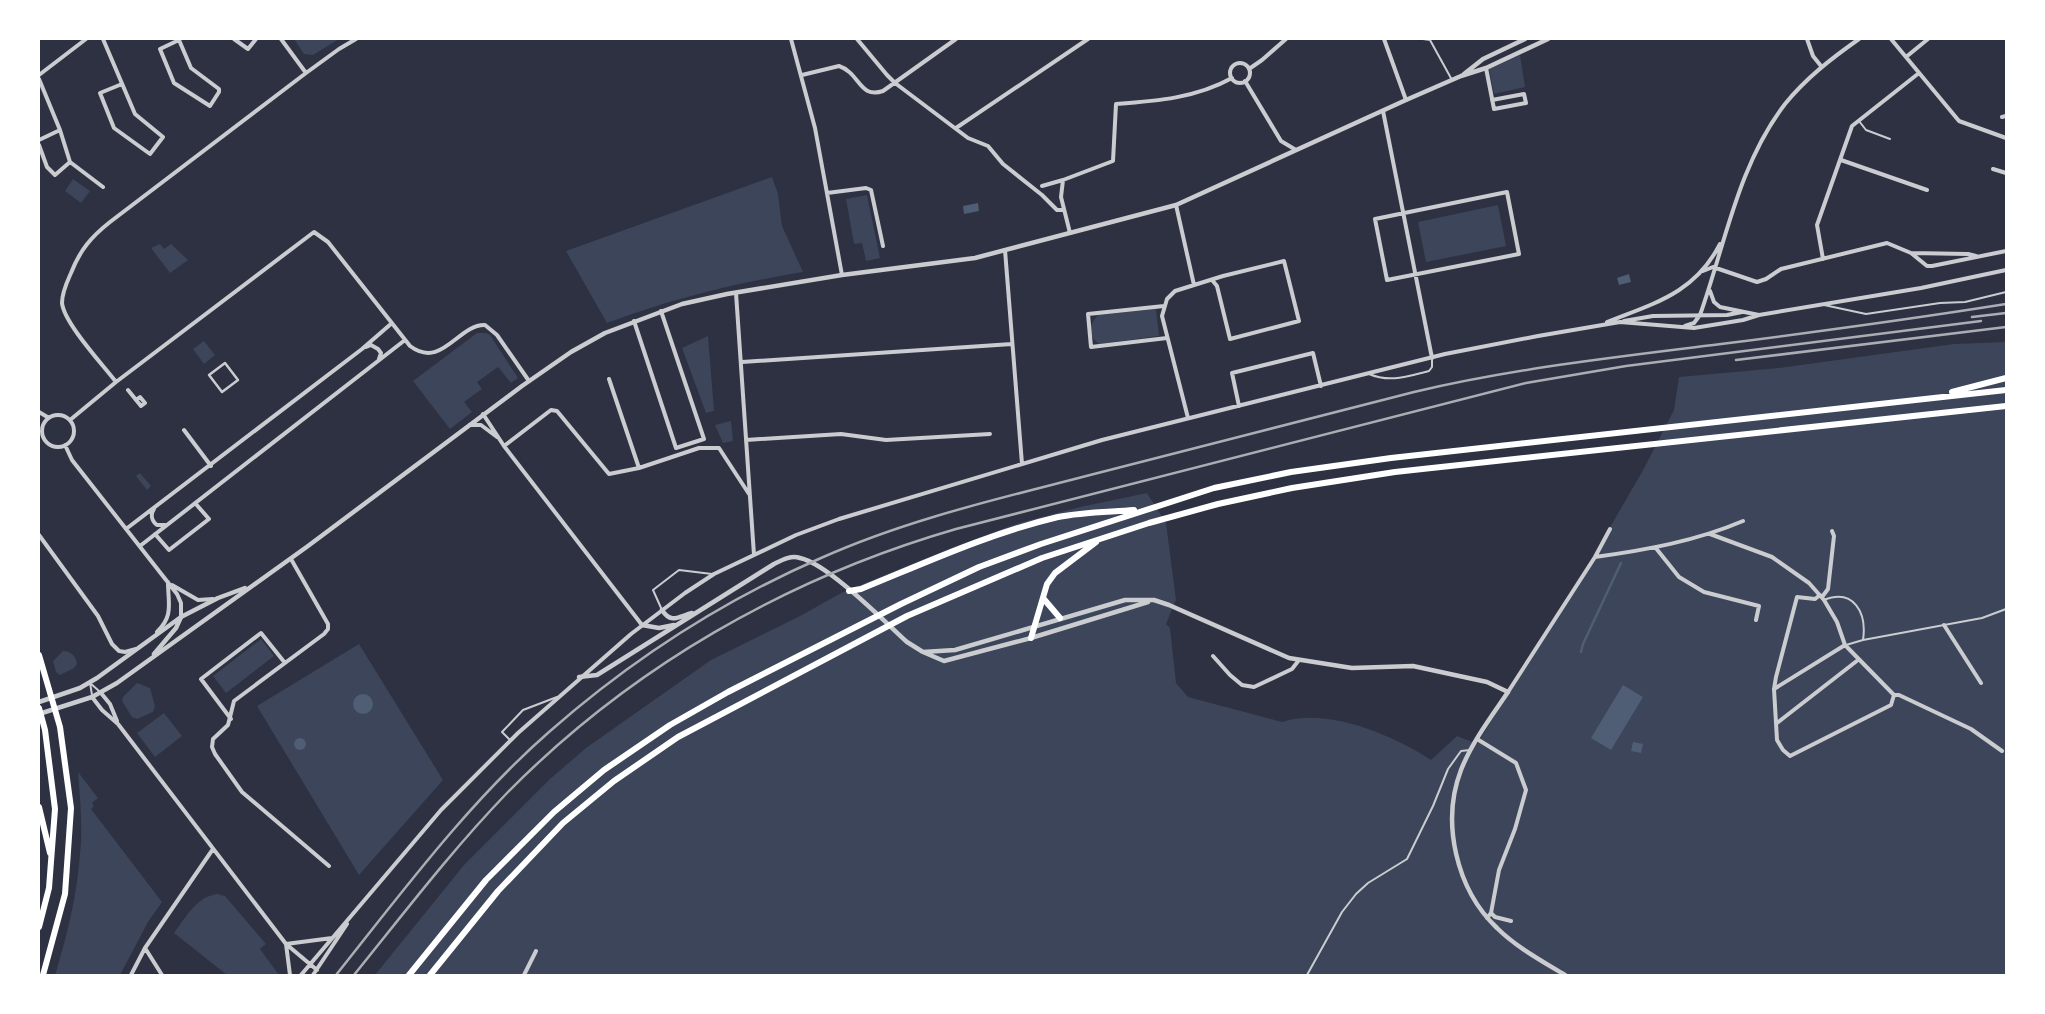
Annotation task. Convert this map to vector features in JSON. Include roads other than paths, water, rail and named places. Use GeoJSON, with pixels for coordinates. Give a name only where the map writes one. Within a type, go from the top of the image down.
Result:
{"type":"FeatureCollection","features":[{"type":"Feature","properties":{"kind":"highway"},"geometry":{"type":"LineString","coordinates":[[1930,397],[2006,378]]}},
{"type":"Feature","properties":{"kind":"highway"},"geometry":{"type":"LineString","coordinates":[[409,975],[486,880],[554,812],[604,770],[670,725],[728,692],[867,620],[979,567],[1041,544],[1214,488],[1291,472],[1391,458],[2006,390]]}},
{"type":"Feature","properties":{"kind":"highway"},"geometry":{"type":"LineString","coordinates":[[430,975],[498,891],[563,823],[614,782],[678,737],[907,616],[1042,558],[1101,538],[1218,504],[1292,488],[1395,472],[2006,406]]}},
{"type":"Feature","properties":{"kind":"highway"},"geometry":{"type":"LineString","coordinates":[[849,591],[861,589],[967,546],[1060,517],[1145,509]]}},
{"type":"Feature","properties":{"kind":"highway"},"geometry":{"type":"LineString","coordinates":[[1031,638],[1047,584],[1055,573],[1101,538]]}},
{"type":"Feature","properties":{"kind":"highway"},"geometry":{"type":"LineString","coordinates":[[1043,598],[1060,618]]}},
{"type":"Feature","properties":{"kind":"highway"},"geometry":{"type":"LineString","coordinates":[[39,655],[60,727],[71,808],[65,894],[43,975]]}},
{"type":"Feature","properties":{"kind":"highway"},"geometry":{"type":"LineString","coordinates":[[39,708],[45,730],[55,810],[50,888],[39,927]]}},
{"type":"Feature","properties":{"kind":"highway"},"geometry":{"type":"LineString","coordinates":[[39,807],[52,861]]}},
{"type":"Feature","properties":{"kind":"street"},"geometry":{"type":"LineString","coordinates":[[39,75],[86,39]]}},
{"type":"Feature","properties":{"kind":"street"},"geometry":{"type":"LineString","coordinates":[[102,39],[122,84],[135,114],[163,137],[150,154],[114,128],[100,93],[122,84]]}},
{"type":"Feature","properties":{"kind":"street"},"geometry":{"type":"LineString","coordinates":[[179,39],[191,68],[219,89],[210,106],[174,83],[160,49],[179,39]]}},
{"type":"Feature","properties":{"kind":"street"},"geometry":{"type":"LineString","coordinates":[[234,39],[248,49],[256,39]]}},
{"type":"Feature","properties":{"kind":"street"},"geometry":{"type":"LineString","coordinates":[[281,39],[306,72]]}},
{"type":"Feature","properties":{"kind":"street"},"geometry":{"type":"LineString","coordinates":[[116,382],[71,324],[64,310],[62,302],[64,288],[81,250],[99,231],[306,72],[356,39]]}},
{"type":"Feature","properties":{"kind":"street"},"geometry":{"type":"LineString","coordinates":[[791,39],[815,128],[842,275]]}},
{"type":"Feature","properties":{"kind":"street"},"geometry":{"type":"LineString","coordinates":[[857,39],[886,75],[895,83],[968,138],[988,146],[1003,164],[1042,195],[1057,210],[1063,210]]}},
{"type":"Feature","properties":{"kind":"street"},"geometry":{"type":"LineString","coordinates":[[802,75],[839,66],[851,72],[862,88],[870,93],[883,91],[956,39]]}},
{"type":"Feature","properties":{"kind":"street"},"geometry":{"type":"LineString","coordinates":[[956,128],[1088,39]]}},
{"type":"Feature","properties":{"kind":"street"},"geometry":{"type":"LineString","coordinates":[[1249,68],[1262,60],[1286,39]]}},
{"type":"Feature","properties":{"kind":"street"},"geometry":{"type":"LineString","coordinates":[[1384,39],[1406,100]]}},
{"type":"Feature","properties":{"kind":"street"},"geometry":{"type":"LineString","coordinates":[[1461,76],[1483,59],[1526,39]]}},
{"type":"Feature","properties":{"kind":"street"},"geometry":{"type":"LineString","coordinates":[[39,714],[101,693],[291,558],[529,381],[571,352],[605,333],[682,304],[842,275],[975,258],[1176,205],[1406,100],[1461,76],[1486,68],[1548,39]]}},
{"type":"Feature","properties":{"kind":"street"},"geometry":{"type":"LineString","coordinates":[[1807,39],[1813,56],[1821,66]]}},
{"type":"Feature","properties":{"kind":"street"},"geometry":{"type":"LineString","coordinates":[[1680,327],[1694,323],[1700,315],[1725,234],[1756,151],[1770,125],[1790,98],[1821,66],[1859,39]]}},
{"type":"Feature","properties":{"kind":"street"},"geometry":{"type":"LineString","coordinates":[[1891,39],[1959,121],[2006,138]]}},
{"type":"Feature","properties":{"kind":"street"},"geometry":{"type":"LineString","coordinates":[[1906,57],[1928,39]]}},
{"type":"Feature","properties":{"kind":"street"},"geometry":{"type":"LineString","coordinates":[[1236,64],[1243,64],[1249,68],[1250,76],[1245,81],[1238,82],[1232,78],[1231,70],[1236,64]]}},
{"type":"Feature","properties":{"kind":"street"},"geometry":{"type":"LineString","coordinates":[[1486,68],[1492,100],[1494,109],[1526,103],[1524,94],[1492,100]]}},
{"type":"Feature","properties":{"kind":"street"},"geometry":{"type":"LineString","coordinates":[[1824,259],[1817,226],[1852,126],[1919,74]]}},
{"type":"Feature","properties":{"kind":"street"},"geometry":{"type":"LineString","coordinates":[[1042,186],[1113,161],[1116,104],[1161,101],[1190,95],[1218,86],[1232,78]]}},
{"type":"Feature","properties":{"kind":"street"},"geometry":{"type":"LineString","coordinates":[[39,79],[60,130],[70,162],[103,187]]}},
{"type":"Feature","properties":{"kind":"street"},"geometry":{"type":"LineString","coordinates":[[1245,81],[1281,141],[1296,150]]}},
{"type":"Feature","properties":{"kind":"street"},"geometry":{"type":"LineString","coordinates":[[1383,111],[1417,274],[1432,358]]}},
{"type":"Feature","properties":{"kind":"street"},"geometry":{"type":"LineString","coordinates":[[39,140],[60,130]]}},
{"type":"Feature","properties":{"kind":"street"},"geometry":{"type":"LineString","coordinates":[[39,145],[47,168],[55,175],[70,162]]}},
{"type":"Feature","properties":{"kind":"street"},"geometry":{"type":"LineString","coordinates":[[1841,160],[1927,190]]}},
{"type":"Feature","properties":{"kind":"street"},"geometry":{"type":"LineString","coordinates":[[1993,169],[2006,173]]}},
{"type":"Feature","properties":{"kind":"street"},"geometry":{"type":"LineString","coordinates":[[1063,180],[1061,197],[1070,233]]}},
{"type":"Feature","properties":{"kind":"street"},"geometry":{"type":"LineString","coordinates":[[827,193],[866,188],[872,190],[883,246]]}},
{"type":"Feature","properties":{"kind":"street"},"geometry":{"type":"LineString","coordinates":[[1507,192],[1519,254],[1417,274],[1387,280],[1375,219],[1507,192]]}},
{"type":"Feature","properties":{"kind":"street"},"geometry":{"type":"LineString","coordinates":[[1176,205],[1194,285]]}},
{"type":"Feature","properties":{"kind":"street"},"geometry":{"type":"LineString","coordinates":[[70,420],[116,382],[314,232],[328,242],[405,340],[415,350],[427,353],[437,352],[472,329],[485,326],[497,335],[529,381]]}},
{"type":"Feature","properties":{"kind":"street"},"geometry":{"type":"LineString","coordinates":[[1703,271],[1725,234]]}},
{"type":"Feature","properties":{"kind":"street"},"geometry":{"type":"LineString","coordinates":[[1600,325],[1677,293],[1710,267],[1758,282],[1781,269],[1887,243],[1911,253],[1922,263],[1932,266],[2006,251]]}},
{"type":"Feature","properties":{"kind":"street"},"geometry":{"type":"LineString","coordinates":[[1005,250],[1022,464]]}},
{"type":"Feature","properties":{"kind":"street"},"geometry":{"type":"LineString","coordinates":[[1911,253],[1968,254],[1978,256]]}},
{"type":"Feature","properties":{"kind":"street"},"geometry":{"type":"LineString","coordinates":[[1188,418],[1162,316],[1167,299],[1175,291],[1223,276],[1284,261],[1299,321],[1230,339],[1217,286],[1212,280]]}},
{"type":"Feature","properties":{"kind":"street"},"geometry":{"type":"LineString","coordinates":[[1620,322],[1702,328],[1759,315],[2006,270]]}},
{"type":"Feature","properties":{"kind":"street"},"geometry":{"type":"LineString","coordinates":[[1709,289],[1711,298],[1718,305],[1759,315]]}},
{"type":"Feature","properties":{"kind":"street"},"geometry":{"type":"LineString","coordinates":[[736,293],[754,555]]}},
{"type":"Feature","properties":{"kind":"street"},"geometry":{"type":"LineString","coordinates":[[1164,306],[1088,314],[1091,347],[1167,338]]}},
{"type":"Feature","properties":{"kind":"street"},"geometry":{"type":"LineString","coordinates":[[634,321],[676,448],[704,439],[661,311]]}},
{"type":"Feature","properties":{"kind":"street"},"geometry":{"type":"LineString","coordinates":[[300,975],[441,810],[510,740],[557,697],[642,624],[714,574],[806,530],[1022,464],[1188,418],[1432,358],[1654,316],[1727,315],[1745,311]]}},
{"type":"Feature","properties":{"kind":"street"},"geometry":{"type":"LineString","coordinates":[[126,529],[211,466],[362,349],[392,323]]}},
{"type":"Feature","properties":{"kind":"street"},"geometry":{"type":"LineString","coordinates":[[140,546],[405,340]]}},
{"type":"Feature","properties":{"kind":"street"},"geometry":{"type":"LineString","coordinates":[[742,362],[1012,344]]}},
{"type":"Feature","properties":{"kind":"street"},"geometry":{"type":"LineString","coordinates":[[362,349],[372,345],[378,349],[380,357],[374,364]]}},
{"type":"Feature","properties":{"kind":"street"},"geometry":{"type":"LineString","coordinates":[[1239,406],[1232,373],[1313,354],[1321,386]]}},
{"type":"Feature","properties":{"kind":"street"},"geometry":{"type":"LineString","coordinates":[[226,363],[238,380],[222,392],[210,375],[226,363]]}},
{"type":"Feature","properties":{"kind":"street"},"geometry":{"type":"LineString","coordinates":[[609,379],[639,468]]}},
{"type":"Feature","properties":{"kind":"street"},"geometry":{"type":"LineString","coordinates":[[128,390],[136,400]]}},
{"type":"Feature","properties":{"kind":"street"},"geometry":{"type":"LineString","coordinates":[[504,446],[551,410],[557,411],[609,474],[639,468],[698,448],[719,448],[749,494]]}},
{"type":"Feature","properties":{"kind":"street"},"geometry":{"type":"LineString","coordinates":[[39,412],[49,418]]}},
{"type":"Feature","properties":{"kind":"street"},"geometry":{"type":"LineString","coordinates":[[483,414],[504,446],[642,624],[659,628],[678,624]]}},
{"type":"Feature","properties":{"kind":"street"},"geometry":{"type":"LineString","coordinates":[[60,415],[70,420],[73,434],[64,445],[58,447],[50,445],[45,440],[40,426],[49,418],[60,415]]}},
{"type":"Feature","properties":{"kind":"street"},"geometry":{"type":"LineString","coordinates":[[468,425],[481,425],[498,438]]}},
{"type":"Feature","properties":{"kind":"street"},"geometry":{"type":"LineString","coordinates":[[184,430],[211,466]]}},
{"type":"Feature","properties":{"kind":"street"},"geometry":{"type":"LineString","coordinates":[[746,440],[841,434],[886,440],[990,434]]}},
{"type":"Feature","properties":{"kind":"street"},"geometry":{"type":"LineString","coordinates":[[64,445],[72,460],[168,582],[181,603],[181,617],[173,632],[151,657]]}},
{"type":"Feature","properties":{"kind":"street"},"geometry":{"type":"LineString","coordinates":[[155,534],[169,550],[208,519],[196,503]]}},
{"type":"Feature","properties":{"kind":"street"},"geometry":{"type":"LineString","coordinates":[[155,508],[152,516],[153,520],[160,526],[168,524]]}},
{"type":"Feature","properties":{"kind":"street"},"geometry":{"type":"LineString","coordinates":[[1595,557],[1655,547],[1710,534],[1743,520]]}},
{"type":"Feature","properties":{"kind":"street"},"geometry":{"type":"LineString","coordinates":[[1565,975],[1504,934],[1477,903],[1464,879],[1455,846],[1453,829],[1455,793],[1460,772],[1470,750],[1595,557],[1610,529]]}},
{"type":"Feature","properties":{"kind":"street"},"geometry":{"type":"LineString","coordinates":[[1832,531],[1834,536],[1828,589],[1822,597],[1814,599],[1797,597],[1774,689],[1777,740],[1783,750],[1790,756],[1891,705],[1894,695]]}},
{"type":"Feature","properties":{"kind":"street"},"geometry":{"type":"LineString","coordinates":[[1710,534],[1772,557],[1810,583],[1822,597],[1837,622],[1845,645],[1894,695],[1899,695],[1971,729],[2002,751]]}},
{"type":"Feature","properties":{"kind":"street"},"geometry":{"type":"LineString","coordinates":[[39,535],[98,616],[115,647],[125,652],[136,648]]}},
{"type":"Feature","properties":{"kind":"street"},"geometry":{"type":"LineString","coordinates":[[1655,547],[1679,577],[1704,592],[1759,606],[1756,620]]}},
{"type":"Feature","properties":{"kind":"street"},"geometry":{"type":"LineString","coordinates":[[291,558],[328,624],[328,629],[324,634],[234,701],[228,725],[213,739],[212,747],[242,792],[329,866]]}},
{"type":"Feature","properties":{"kind":"street"},"geometry":{"type":"LineString","coordinates":[[579,678],[597,675],[774,564],[788,558],[802,558],[820,566],[907,642],[923,652],[944,661],[1031,638],[1154,600]]}},
{"type":"Feature","properties":{"kind":"street"},"geometry":{"type":"LineString","coordinates":[[168,582],[180,591],[198,600],[218,598]]}},
{"type":"Feature","properties":{"kind":"street"},"geometry":{"type":"LineString","coordinates":[[157,632],[168,620],[168,582]]}},
{"type":"Feature","properties":{"kind":"street"},"geometry":{"type":"LineString","coordinates":[[39,702],[90,683],[157,632],[181,617],[218,598],[251,586]]}},
{"type":"Feature","properties":{"kind":"street"},"geometry":{"type":"LineString","coordinates":[[923,652],[955,650],[1125,600],[1154,600],[1289,658],[1352,668],[1414,666],[1487,682],[1508,692]]}},
{"type":"Feature","properties":{"kind":"street"},"geometry":{"type":"LineString","coordinates":[[662,610],[668,618],[672,619],[698,611]]}},
{"type":"Feature","properties":{"kind":"street"},"geometry":{"type":"LineString","coordinates":[[1944,625],[1981,683]]}},
{"type":"Feature","properties":{"kind":"street"},"geometry":{"type":"LineString","coordinates":[[231,718],[201,679],[261,634],[285,663]]}},
{"type":"Feature","properties":{"kind":"street"},"geometry":{"type":"LineString","coordinates":[[1774,689],[1845,645]]}},
{"type":"Feature","properties":{"kind":"street"},"geometry":{"type":"LineString","coordinates":[[1213,656],[1242,685],[1254,687],[1292,669],[1299,660]]}},
{"type":"Feature","properties":{"kind":"street"},"geometry":{"type":"LineString","coordinates":[[1777,723],[1858,660]]}},
{"type":"Feature","properties":{"kind":"street"},"geometry":{"type":"LineString","coordinates":[[101,693],[110,704],[118,724]]}},
{"type":"Feature","properties":{"kind":"street"},"geometry":{"type":"LineString","coordinates":[[92,697],[102,710],[118,724],[286,944],[316,970]]}},
{"type":"Feature","properties":{"kind":"street"},"geometry":{"type":"LineString","coordinates":[[1477,739],[1516,763],[1526,790],[1515,829],[1499,870],[1489,916]]}},
{"type":"Feature","properties":{"kind":"street"},"geometry":{"type":"LineString","coordinates":[[131,975],[146,948],[213,849]]}},
{"type":"Feature","properties":{"kind":"street"},"geometry":{"type":"LineString","coordinates":[[313,975],[353,914]]}},
{"type":"Feature","properties":{"kind":"street"},"geometry":{"type":"LineString","coordinates":[[1489,916],[1510,921]]}},
{"type":"Feature","properties":{"kind":"street"},"geometry":{"type":"LineString","coordinates":[[286,944],[332,938]]}},
{"type":"Feature","properties":{"kind":"street"},"geometry":{"type":"LineString","coordinates":[[286,944],[290,975]]}},
{"type":"Feature","properties":{"kind":"street"},"geometry":{"type":"LineString","coordinates":[[146,948],[162,975]]}},
{"type":"Feature","properties":{"kind":"street"},"geometry":{"type":"LineString","coordinates":[[524,975],[536,951]]}},
{"type":"Feature","properties":{"kind":"lane"},"geometry":{"type":"LineString","coordinates":[[1423,39],[1431,39],[1452,80]]}},
{"type":"Feature","properties":{"kind":"lane"},"geometry":{"type":"LineString","coordinates":[[1859,121],[1866,130],[1890,139]]}},
{"type":"Feature","properties":{"kind":"lane"},"geometry":{"type":"LineString","coordinates":[[1822,304],[1866,314],[1940,303],[1965,302],[2006,292]]}},
{"type":"Feature","properties":{"kind":"lane"},"geometry":{"type":"LineString","coordinates":[[1369,374],[1377,378],[1395,380],[1429,371],[1433,364],[1432,358]]}},
{"type":"Feature","properties":{"kind":"lane"},"geometry":{"type":"LineString","coordinates":[[662,610],[653,590],[679,570],[714,574]]}},
{"type":"Feature","properties":{"kind":"lane"},"geometry":{"type":"LineString","coordinates":[[1822,597],[1840,597],[1849,599],[1855,604],[1860,610],[1864,622],[1863,640]]}},
{"type":"Feature","properties":{"kind":"lane"},"geometry":{"type":"LineString","coordinates":[[1845,645],[1982,618],[2006,609]]}},
{"type":"Feature","properties":{"kind":"lane"},"geometry":{"type":"LineString","coordinates":[[90,683],[101,693]]}},
{"type":"Feature","properties":{"kind":"lane"},"geometry":{"type":"LineString","coordinates":[[90,683],[92,697]]}},
{"type":"Feature","properties":{"kind":"lane"},"geometry":{"type":"LineString","coordinates":[[510,740],[502,732],[523,710],[557,697]]}},
{"type":"Feature","properties":{"kind":"lane"},"geometry":{"type":"LineString","coordinates":[[1307,975],[1342,912],[1356,894],[1407,859],[1433,806],[1448,769],[1460,752],[1470,750]]}},
{"type":"Feature","properties":{"kind":"waterway"},"geometry":{"type":"LineString","coordinates":[[1581,652],[1621,563]]}},
{"type":"Feature","properties":{"kind":"railway"},"geometry":{"type":"LineString","coordinates":[[336,975],[411,880],[491,788],[519,759],[580,706],[612,680],[713,613],[784,575],[854,544],[921,521],[990,501],[1374,402],[1490,376],[2006,304]]}},
{"type":"Feature","properties":{"kind":"railway"},"geometry":{"type":"LineString","coordinates":[[1972,317],[2006,313]]}},
{"type":"Feature","properties":{"kind":"railway"},"geometry":{"type":"LineString","coordinates":[[354,975],[467,837],[507,793],[555,747],[606,705],[659,667],[715,632],[772,601],[832,573],[893,549],[956,529],[1526,383],[1626,366],[1981,321]]}},
{"type":"Feature","properties":{"kind":"railway"},"geometry":{"type":"LineString","coordinates":[[1736,360],[2006,327]]}}]}
